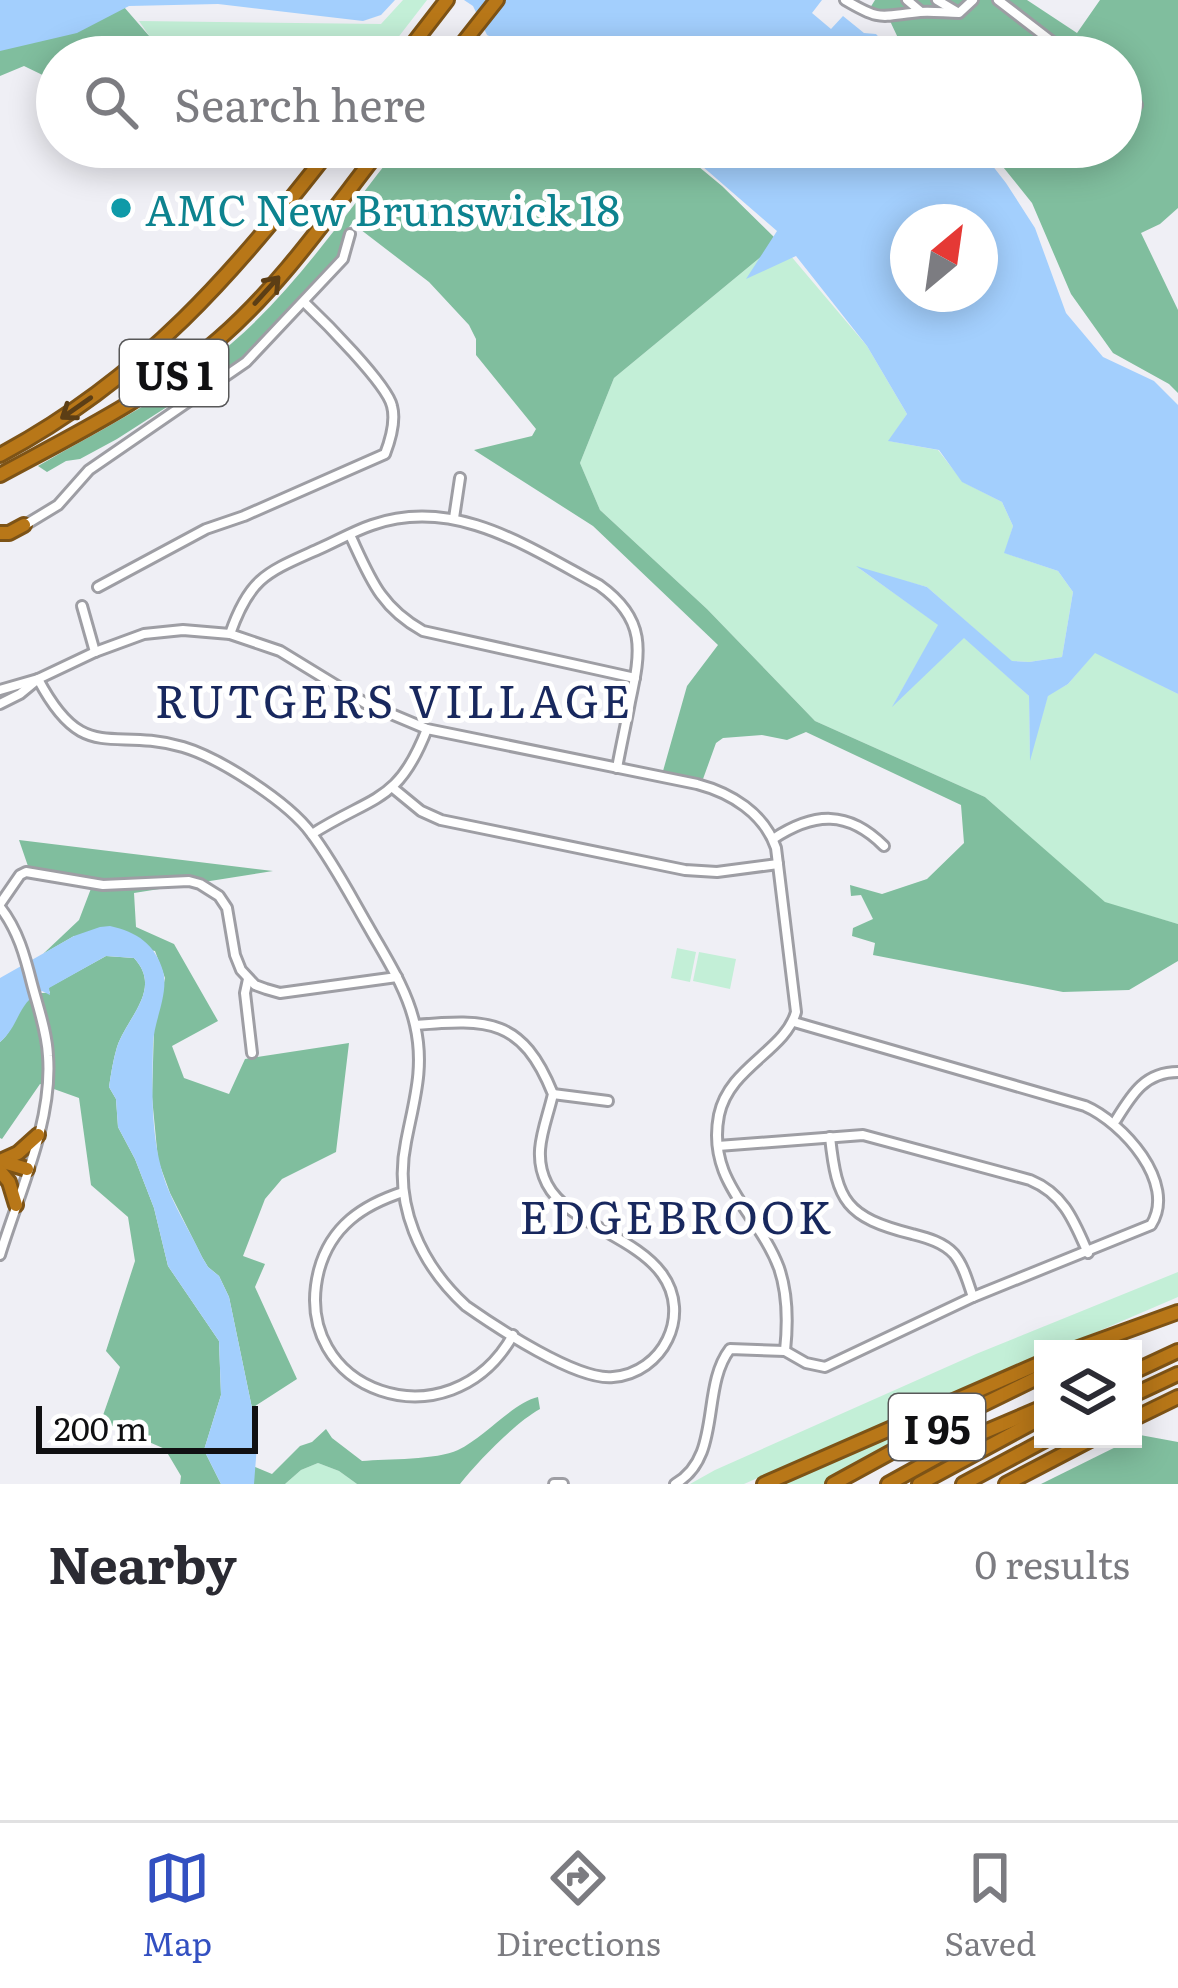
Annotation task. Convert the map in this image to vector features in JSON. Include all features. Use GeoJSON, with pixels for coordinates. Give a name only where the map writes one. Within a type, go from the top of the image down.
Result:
{"type":"FeatureCollection","features":[{"type":"Feature","properties":{"kind":"highway"},"geometry":{"type":"LineString","coordinates":[[420,36],[448,0]]}},
{"type":"Feature","properties":{"kind":"highway"},"geometry":{"type":"LineString","coordinates":[[469,36],[497,0]]}},
{"type":"Feature","properties":{"kind":"highway","name":"US 1"},"geometry":{"type":"LineString","coordinates":[[0,455],[76,409],[161,342],[226,277],[316,168]]}},
{"type":"Feature","properties":{"kind":"highway","name":"US 1"},"geometry":{"type":"LineString","coordinates":[[1,474],[192,361],[247,313],[366,168]]}},
{"type":"Feature","properties":{"kind":"highway"},"geometry":{"type":"LineString","coordinates":[[0,530],[9,533],[24,525]]}},
{"type":"Feature","properties":{"kind":"highway"},"geometry":{"type":"LineString","coordinates":[[0,1166],[38,1135]]}},
{"type":"Feature","properties":{"kind":"highway"},"geometry":{"type":"LineString","coordinates":[[0,1166],[26,1173]]}},
{"type":"Feature","properties":{"kind":"highway"},"geometry":{"type":"LineString","coordinates":[[0,1166],[16,1205]]}},
{"type":"Feature","properties":{"kind":"highway"},"geometry":{"type":"LineString","coordinates":[[1102,1340],[1178,1314]]}},
{"type":"Feature","properties":{"kind":"highway"},"geometry":{"type":"LineString","coordinates":[[1120,1340],[1178,1314]]}},
{"type":"Feature","properties":{"kind":"highway"},"geometry":{"type":"LineString","coordinates":[[1142,1367],[1178,1351]]}},
{"type":"Feature","properties":{"kind":"highway"},"geometry":{"type":"LineString","coordinates":[[764,1484],[1034,1366]]}},
{"type":"Feature","properties":{"kind":"highway"},"geometry":{"type":"LineString","coordinates":[[1142,1391],[1178,1374]]}},
{"type":"Feature","properties":{"kind":"highway","name":"I 95"},"geometry":{"type":"LineString","coordinates":[[833,1484],[1034,1379]]}},
{"type":"Feature","properties":{"kind":"highway"},"geometry":{"type":"LineString","coordinates":[[1142,1415],[1178,1397]]}},
{"type":"Feature","properties":{"kind":"highway"},"geometry":{"type":"LineString","coordinates":[[888,1484],[975,1436],[1034,1411]]}},
{"type":"Feature","properties":{"kind":"highway","name":"I 95"},"geometry":{"type":"LineString","coordinates":[[920,1484],[1034,1422]]}},
{"type":"Feature","properties":{"kind":"highway","name":"I 95"},"geometry":{"type":"LineString","coordinates":[[963,1484],[1034,1446]]}},
{"type":"Feature","properties":{"kind":"highway","name":"I 95"},"geometry":{"type":"LineString","coordinates":[[1006,1484],[1075,1448]]}},
{"type":"Feature","properties":{"kind":"street"},"geometry":{"type":"LineString","coordinates":[[845,0],[868,14],[891,17],[959,13],[974,0]]}},
{"type":"Feature","properties":{"kind":"street"},"geometry":{"type":"LineString","coordinates":[[907,0],[921,12]]}},
{"type":"Feature","properties":{"kind":"street"},"geometry":{"type":"LineString","coordinates":[[938,0],[959,13]]}},
{"type":"Feature","properties":{"kind":"street"},"geometry":{"type":"LineString","coordinates":[[998,0],[1045,36]]}},
{"type":"Feature","properties":{"kind":"street"},"geometry":{"type":"LineString","coordinates":[[24,525],[53,508],[89,470],[245,362],[343,260],[350,234]]}},
{"type":"Feature","properties":{"kind":"street"},"geometry":{"type":"LineString","coordinates":[[98,586],[206,529],[385,454],[391,401],[332,328],[304,302]]}},
{"type":"Feature","properties":{"kind":"street"},"geometry":{"type":"LineString","coordinates":[[454,518],[460,478]]}},
{"type":"Feature","properties":{"kind":"street"},"geometry":{"type":"LineString","coordinates":[[230,634],[243,599],[257,582],[278,567],[371,525],[422,516],[454,518],[497,531],[599,585],[626,610],[639,642],[616,768]]}},
{"type":"Feature","properties":{"kind":"street"},"geometry":{"type":"LineString","coordinates":[[350,535],[383,600],[423,631],[635,677]]}},
{"type":"Feature","properties":{"kind":"street"},"geometry":{"type":"LineString","coordinates":[[82,606],[95,652]]}},
{"type":"Feature","properties":{"kind":"street"},"geometry":{"type":"LineString","coordinates":[[0,690],[144,634],[230,634],[280,651],[365,703],[427,729],[718,790],[747,808],[773,839],[796,1003],[794,1022],[727,1095],[718,1118],[718,1146],[723,1173],[778,1267],[786,1307],[784,1351]]}},
{"type":"Feature","properties":{"kind":"street"},"geometry":{"type":"LineString","coordinates":[[0,704],[38,679]]}},
{"type":"Feature","properties":{"kind":"street"},"geometry":{"type":"LineString","coordinates":[[38,679],[57,713],[83,733],[110,741],[180,746],[199,753],[289,809],[312,834],[397,977],[416,1025],[419,1075],[406,1142],[404,1192],[416,1239],[439,1278],[466,1306],[578,1371],[607,1378],[634,1372],[666,1343],[676,1312],[669,1285],[644,1255],[550,1190],[539,1150],[553,1094],[532,1054],[491,1024],[416,1025]]}},
{"type":"Feature","properties":{"kind":"street"},"geometry":{"type":"LineString","coordinates":[[312,834],[393,788],[411,766],[427,729]]}},
{"type":"Feature","properties":{"kind":"street"},"geometry":{"type":"LineString","coordinates":[[393,788],[421,811],[441,820],[685,870],[717,872],[779,863]]}},
{"type":"Feature","properties":{"kind":"street"},"geometry":{"type":"LineString","coordinates":[[773,839],[824,818],[859,825],[884,846]]}},
{"type":"Feature","properties":{"kind":"street"},"geometry":{"type":"LineString","coordinates":[[0,1255],[38,1135],[49,1064],[26,959],[0,905],[18,877],[26,872],[103,885],[189,880],[219,896],[227,908],[235,955],[248,979],[280,993],[397,977]]}},
{"type":"Feature","properties":{"kind":"street"},"geometry":{"type":"LineString","coordinates":[[248,979],[245,993],[252,1053]]}},
{"type":"Feature","properties":{"kind":"street"},"geometry":{"type":"LineString","coordinates":[[794,1022],[1084,1106],[1116,1120],[1150,1148]]}},
{"type":"Feature","properties":{"kind":"street"},"geometry":{"type":"LineString","coordinates":[[1116,1120],[1149,1078],[1178,1072]]}},
{"type":"Feature","properties":{"kind":"street"},"geometry":{"type":"LineString","coordinates":[[553,1094],[608,1101]]}},
{"type":"Feature","properties":{"kind":"street"},"geometry":{"type":"LineString","coordinates":[[830,1136],[837,1184],[850,1205],[872,1222],[945,1247],[960,1264],[973,1298]]}},
{"type":"Feature","properties":{"kind":"street"},"geometry":{"type":"LineString","coordinates":[[718,1146],[873,1136],[1042,1185],[1070,1212],[1088,1252]]}},
{"type":"Feature","properties":{"kind":"street"},"geometry":{"type":"LineString","coordinates":[[404,1192],[351,1217],[332,1239],[321,1264],[316,1314],[340,1364],[385,1393],[440,1395],[493,1365],[513,1335]]}},
{"type":"Feature","properties":{"kind":"street"},"geometry":{"type":"LineString","coordinates":[[676,1484],[699,1460],[718,1371],[725,1354],[735,1348],[784,1351],[806,1364],[825,1367],[973,1298],[1151,1225],[1170,1203]]}},
{"type":"Feature","properties":{"kind":"street"},"geometry":{"type":"LineString","coordinates":[[554,1484],[563,1484]]}},
{"type":"Feature","properties":{"kind":"green space"},"geometry":{"type":"Polygon","coordinates":[[[403,0],[427,0],[399,36],[149,36],[139,21],[381,24],[403,0]]]}},
{"type":"Feature","properties":{"kind":"green space"},"geometry":{"type":"Polygon","coordinates":[[[875,0],[1027,0],[1077,33],[1100,0],[1178,0],[1178,208],[1141,233],[1178,310],[1178,393],[1113,353],[1071,294],[1032,203],[1004,168],[1142,168],[1142,36],[897,36],[890,21],[870,8],[875,0]]]}},
{"type":"Feature","properties":{"kind":"green space"},"geometry":{"type":"Polygon","coordinates":[[[124,7],[149,36],[36,36],[36,72],[24,66],[0,76],[0,23],[124,7]]]}},
{"type":"Feature","properties":{"kind":"green space"},"geometry":{"type":"Polygon","coordinates":[[[382,168],[700,168],[779,242],[614,378],[580,463],[600,510],[707,609],[815,721],[985,797],[1105,902],[1178,924],[1178,961],[1129,990],[1063,992],[873,955],[875,943],[852,936],[853,928],[873,919],[861,895],[851,896],[850,885],[882,894],[927,879],[964,843],[961,805],[806,732],[787,740],[762,735],[723,738],[716,743],[703,779],[663,771],[687,686],[718,645],[593,526],[474,450],[532,436],[536,429],[476,355],[476,339],[469,325],[429,282],[352,223],[344,234],[342,253],[237,362],[80,459],[47,472],[38,466],[163,394],[210,361],[299,274],[382,168]]]}},
{"type":"Feature","properties":{"kind":"green space"},"geometry":{"type":"Polygon","coordinates":[[[779,242],[867,346],[907,414],[889,441],[938,450],[963,482],[1002,502],[1013,526],[1005,553],[1058,571],[1073,592],[1062,657],[1011,661],[927,587],[860,569],[939,625],[895,702],[964,637],[1029,696],[1030,756],[1048,695],[1068,684],[1095,652],[1178,694],[1178,924],[1105,903],[985,797],[815,721],[707,609],[600,510],[580,463],[614,378],[779,242]]]}},
{"type":"Feature","properties":{"kind":"green space"},"geometry":{"type":"Polygon","coordinates":[[[19,840],[273,871],[134,893],[136,927],[174,944],[218,1021],[172,1046],[184,1078],[229,1094],[245,1059],[349,1043],[336,1152],[282,1179],[265,1199],[243,1256],[265,1264],[255,1287],[297,1379],[252,1408],[229,1297],[202,1257],[158,1160],[152,1097],[154,1028],[165,978],[155,951],[74,936],[43,954],[79,920],[95,878],[30,872],[19,840]]]}},
{"type":"Feature","properties":{"kind":"green space"},"geometry":{"type":"Polygon","coordinates":[[[677,948],[696,952],[690,982],[671,978],[677,948]]]}},
{"type":"Feature","properties":{"kind":"green space"},"geometry":{"type":"Polygon","coordinates":[[[699,952],[736,959],[730,989],[693,981],[699,952]]]}},
{"type":"Feature","properties":{"kind":"green space"},"geometry":{"type":"Polygon","coordinates":[[[106,956],[134,958],[145,981],[140,1003],[117,1047],[109,1087],[116,1099],[118,1127],[154,1208],[168,1266],[219,1341],[221,1395],[204,1450],[221,1484],[180,1484],[181,1476],[165,1449],[101,1421],[120,1367],[106,1351],[135,1261],[128,1217],[91,1185],[79,1098],[40,1084],[0,1138],[0,1042],[31,997],[50,993],[48,988],[106,956]]]}},
{"type":"Feature","properties":{"kind":"green space"},"geometry":{"type":"Polygon","coordinates":[[[1178,1272],[1178,1297],[1078,1340],[1034,1340],[1034,1359],[744,1484],[690,1484],[715,1470],[976,1354],[1178,1272]]]}},
{"type":"Feature","properties":{"kind":"green space"},"geometry":{"type":"Polygon","coordinates":[[[538,1397],[540,1409],[498,1443],[460,1484],[357,1484],[318,1463],[285,1484],[254,1484],[253,1466],[272,1474],[326,1429],[362,1461],[438,1456],[458,1450],[538,1397]]]}},
{"type":"Feature","properties":{"kind":"green space"},"geometry":{"type":"Polygon","coordinates":[[[949,1413],[824,1484],[776,1484],[949,1413]]]}},
{"type":"Feature","properties":{"kind":"green space"},"geometry":{"type":"Polygon","coordinates":[[[1142,1435],[1178,1442],[1178,1484],[1041,1484],[1114,1448],[1142,1448],[1142,1435]]]}},
{"type":"Feature","properties":{"kind":"green space"},"geometry":{"type":"Polygon","coordinates":[[[318,1463],[339,1471],[357,1484],[285,1484],[318,1463]]]}},
{"type":"Feature","properties":{"kind":"water"},"geometry":{"type":"Polygon","coordinates":[[[0,0],[395,0],[381,15],[363,21],[218,4],[129,6],[77,33],[36,36],[36,43],[0,51],[0,0]]]}},
{"type":"Feature","properties":{"kind":"water"},"geometry":{"type":"Polygon","coordinates":[[[464,0],[822,0],[812,13],[831,29],[843,16],[864,33],[878,36],[489,36],[473,6],[464,0]]]}},
{"type":"Feature","properties":{"kind":"water"},"geometry":{"type":"Polygon","coordinates":[[[704,168],[994,168],[1035,228],[1066,313],[1103,357],[1154,381],[1178,405],[1178,694],[1095,653],[1068,684],[1048,696],[1030,761],[1029,696],[964,638],[892,707],[938,625],[856,566],[927,587],[1012,661],[1062,657],[1073,592],[1058,571],[1004,553],[1013,526],[1002,502],[962,482],[939,450],[888,441],[907,414],[867,346],[796,256],[746,279],[777,231],[704,168]]]}},
{"type":"Feature","properties":{"kind":"water"},"geometry":{"type":"Polygon","coordinates":[[[110,926],[144,941],[163,971],[153,1044],[158,1156],[177,1208],[229,1297],[257,1445],[254,1484],[221,1484],[204,1450],[221,1395],[219,1341],[168,1266],[154,1208],[118,1127],[116,1099],[109,1087],[117,1047],[144,992],[142,969],[134,958],[106,956],[49,988],[50,995],[42,991],[34,995],[0,1042],[0,978],[74,936],[110,926]]]}},
{"type":"Feature","properties":{"kind":"place","name":"AMC New Brunswick 18"},"geometry":{"type":"Point","coordinates":[121,208]}},
{"type":"Feature","properties":{"kind":"district","name":"RUTGERS VILLAGE"},"geometry":{"type":"Point","coordinates":[394,698]}},
{"type":"Feature","properties":{"kind":"district","name":"EDGEBROOK"},"geometry":{"type":"Point","coordinates":[677,1214]}}]}
